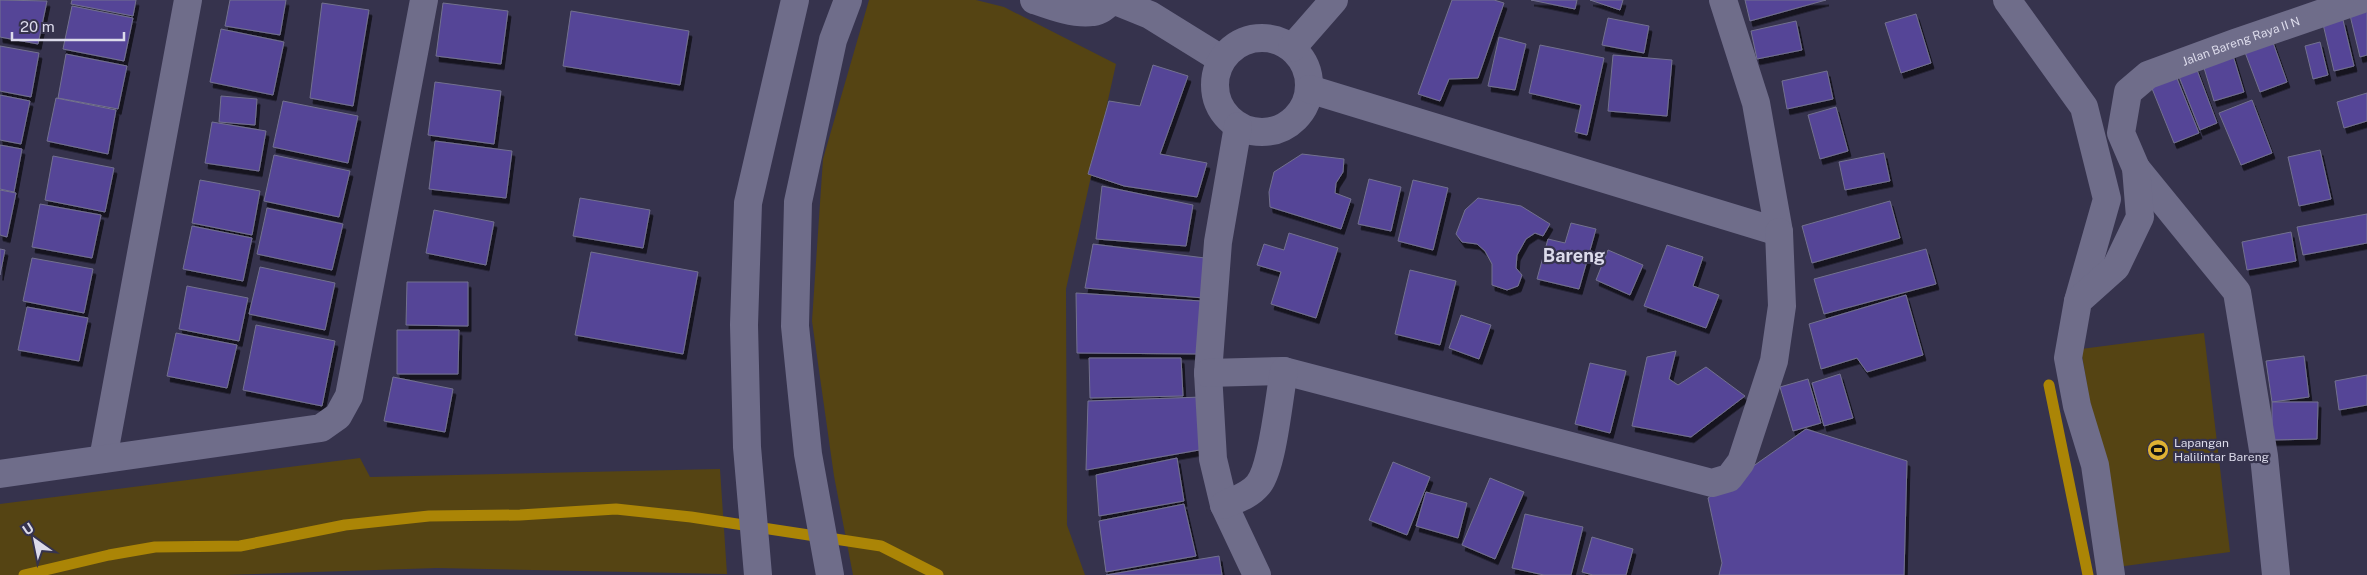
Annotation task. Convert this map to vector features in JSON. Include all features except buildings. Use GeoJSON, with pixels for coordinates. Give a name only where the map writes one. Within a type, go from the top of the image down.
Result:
{"type":"FeatureCollection","features":[{"type":"Feature","properties":{"kind":"street"},"geometry":{"type":"LineString","coordinates":[[104,458],[188,0]]}},
{"type":"Feature","properties":{"kind":"street"},"geometry":{"type":"LineString","coordinates":[[0,474],[321,428],[338,416],[350,396],[424,0]]}},
{"type":"Feature","properties":{"kind":"street"},"geometry":{"type":"LineString","coordinates":[[758,575],[747,447],[744,325],[748,203],[795,0]]}},
{"type":"Feature","properties":{"kind":"street"},"geometry":{"type":"LineString","coordinates":[[830,575],[808,454],[795,326],[798,202],[833,40],[848,0]]}},
{"type":"Feature","properties":{"kind":"street"},"geometry":{"type":"LineString","coordinates":[[1034,0],[1070,10],[1092,12],[1104,8],[1113,0],[1150,15],[1221,59]]}},
{"type":"Feature","properties":{"kind":"street"},"geometry":{"type":"LineString","coordinates":[[1292,48],[1334,0]]}},
{"type":"Feature","properties":{"kind":"street"},"geometry":{"type":"LineString","coordinates":[[1208,373],[1284,371],[1712,483],[1729,478],[1741,462],[1774,361],[1782,306],[1779,232],[1756,103],[1723,0]]}},
{"type":"Feature","properties":{"kind":"street"},"geometry":{"type":"LineString","coordinates":[[2007,0],[2084,107],[2107,199],[2078,301],[2068,358],[2077,406],[2095,465],[2111,575]]}},
{"type":"Feature","properties":{"kind":"street","name":"Jalan Bareng Raya II N"},"geometry":{"type":"LineString","coordinates":[[2136,168],[2121,133],[2128,92],[2148,75],[2360,0]]}},
{"type":"Feature","properties":{"kind":"street"},"geometry":{"type":"LineString","coordinates":[[1262,37],[1278,40],[1292,48],[1302,60],[1308,74],[1309,89],[1305,104],[1296,118],[1283,127],[1268,132],[1238,126],[1226,117],[1218,103],[1214,89],[1215,73],[1221,59],[1232,48],[1246,40],[1262,37]]}},
{"type":"Feature","properties":{"kind":"street"},"geometry":{"type":"LineString","coordinates":[[1309,89],[1779,232]]}},
{"type":"Feature","properties":{"kind":"street"},"geometry":{"type":"LineString","coordinates":[[1238,126],[1218,242],[1208,373],[1213,459],[1224,504],[1257,575]]}},
{"type":"Feature","properties":{"kind":"street"},"geometry":{"type":"LineString","coordinates":[[2078,301],[2116,267],[2140,217],[2136,168]]}},
{"type":"Feature","properties":{"kind":"street"},"geometry":{"type":"LineString","coordinates":[[2136,168],[2237,292],[2264,456],[2276,575]]}},
{"type":"Feature","properties":{"kind":"street"},"geometry":{"type":"LineString","coordinates":[[1224,504],[1247,495],[1259,484],[1267,465],[1284,371]]}},
{"type":"Feature","properties":{"kind":"shaded area"},"geometry":{"type":"Polygon","coordinates":[[[869,0],[976,0],[1004,7],[1116,64],[1066,289],[1067,525],[1085,575],[853,575],[834,476],[812,321],[823,159],[869,0]]]}},
{"type":"Feature","properties":{"kind":"shaded area","name":"Lapangan Halilintar Bareng"},"geometry":{"type":"Polygon","coordinates":[[[2204,333],[2230,552],[2117,567],[2081,349],[2204,333]]]}},
{"type":"Feature","properties":{"kind":"shaded area"},"geometry":{"type":"Polygon","coordinates":[[[360,458],[370,477],[720,469],[727,574],[437,568],[226,575],[0,575],[0,504],[360,458]]]}},
{"type":"Feature","properties":{"kind":"waterway"},"geometry":{"type":"LineString","coordinates":[[2049,385],[2088,575]]}},
{"type":"Feature","properties":{"kind":"waterway"},"geometry":{"type":"LineString","coordinates":[[24,575],[109,555],[155,547],[240,546],[345,525],[429,516],[520,515],[616,509],[691,517],[881,546],[938,575]]}},
{"type":"Feature","properties":{"kind":"place","name":"Lapangan Halilintar Bareng"},"geometry":{"type":"Point","coordinates":[2158,450]}},
{"type":"Feature","properties":{"kind":"district","name":"Bareng"},"geometry":{"type":"Point","coordinates":[1574,256]}}]}
